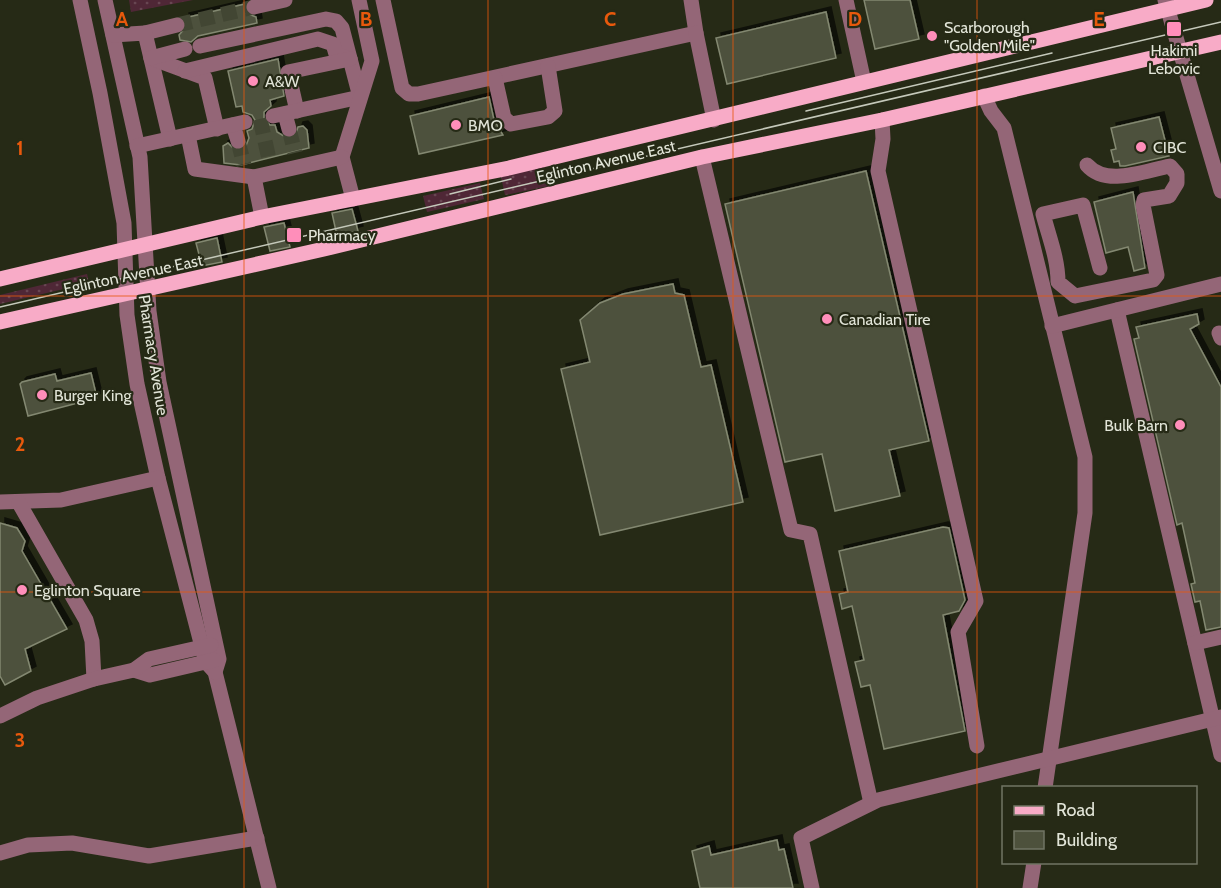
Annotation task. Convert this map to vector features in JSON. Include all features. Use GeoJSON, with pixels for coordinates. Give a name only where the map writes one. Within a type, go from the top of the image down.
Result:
{"type":"FeatureCollection","features":[{"type":"Feature","properties":{"kind":"main road","name":"Eglinton Avenue East"},"geometry":{"type":"LineString","coordinates":[[0,279],[262,217],[490,172],[714,120],[1166,4],[1206,0]]}},
{"type":"Feature","properties":{"kind":"main road","name":"Eglinton Avenue East"},"geometry":{"type":"LineString","coordinates":[[0,322],[148,290],[702,158],[882,120],[1221,42]]}},
{"type":"Feature","properties":{"kind":"street","name":"Pharmacy Avenue"},"geometry":{"type":"LineString","coordinates":[[80,0],[122,212],[126,294],[137,384],[159,478],[212,657],[269,888]]}},
{"type":"Feature","properties":{"kind":"street","name":"Pharmacy Avenue"},"geometry":{"type":"LineString","coordinates":[[105,0],[137,146],[147,244],[148,290],[159,382],[212,657]]}},
{"type":"Feature","properties":{"kind":"street"},"geometry":{"type":"LineString","coordinates":[[353,199],[342,157],[372,61],[359,0]]}},
{"type":"Feature","properties":{"kind":"street"},"geometry":{"type":"LineString","coordinates":[[383,0],[402,88],[409,94],[495,78],[696,33]]}},
{"type":"Feature","properties":{"kind":"street"},"geometry":{"type":"LineString","coordinates":[[691,0],[714,120]]}},
{"type":"Feature","properties":{"kind":"street"},"geometry":{"type":"LineString","coordinates":[[846,0],[864,82]]}},
{"type":"Feature","properties":{"kind":"street"},"geometry":{"type":"LineString","coordinates":[[254,7],[282,1],[286,28]]}},
{"type":"Feature","properties":{"kind":"street"},"geometry":{"type":"LineString","coordinates":[[1166,4],[1221,191]]}},
{"type":"Feature","properties":{"kind":"street"},"geometry":{"type":"LineString","coordinates":[[151,58],[326,19],[336,21],[342,28],[360,97]]}},
{"type":"Feature","properties":{"kind":"street"},"geometry":{"type":"LineString","coordinates":[[113,36],[145,33],[177,25]]}},
{"type":"Feature","properties":{"kind":"street"},"geometry":{"type":"LineString","coordinates":[[251,35],[276,41],[322,31],[333,32],[345,38]]}},
{"type":"Feature","properties":{"kind":"street"},"geometry":{"type":"LineString","coordinates":[[145,33],[170,139]]}},
{"type":"Feature","properties":{"kind":"street"},"geometry":{"type":"LineString","coordinates":[[185,71],[318,39],[333,44],[336,54],[350,59]]}},
{"type":"Feature","properties":{"kind":"street"},"geometry":{"type":"LineString","coordinates":[[151,58],[205,78],[216,129]]}},
{"type":"Feature","properties":{"kind":"street"},"geometry":{"type":"LineString","coordinates":[[350,59],[288,72],[286,118],[360,97]]}},
{"type":"Feature","properties":{"kind":"street"},"geometry":{"type":"LineString","coordinates":[[495,78],[504,118],[511,124],[548,117],[555,111],[548,66]]}},
{"type":"Feature","properties":{"kind":"street"},"geometry":{"type":"LineString","coordinates":[[984,96],[991,111],[1004,128],[1084,457],[1085,513],[1045,786]]}},
{"type":"Feature","properties":{"kind":"street"},"geometry":{"type":"LineString","coordinates":[[882,120],[883,139],[878,171],[976,600],[958,632],[977,746]]}},
{"type":"Feature","properties":{"kind":"street"},"geometry":{"type":"LineString","coordinates":[[137,146],[239,124],[238,141]]}},
{"type":"Feature","properties":{"kind":"street"},"geometry":{"type":"LineString","coordinates":[[188,135],[195,169],[248,173],[296,160],[342,157]]}},
{"type":"Feature","properties":{"kind":"street"},"geometry":{"type":"LineString","coordinates":[[702,158],[791,530],[810,534],[871,803]]}},
{"type":"Feature","properties":{"kind":"street"},"geometry":{"type":"LineString","coordinates":[[1087,165],[1095,175],[1107,178],[1173,167],[1177,174],[1177,183],[1169,196],[1144,200],[1143,205],[1157,275],[1153,280],[1075,296],[1058,282],[1058,263],[1052,253],[1043,214],[1083,205],[1100,268]]}},
{"type":"Feature","properties":{"kind":"street"},"geometry":{"type":"LineString","coordinates":[[248,173],[262,217]]}},
{"type":"Feature","properties":{"kind":"street"},"geometry":{"type":"LineString","coordinates":[[1052,326],[1221,284]]}},
{"type":"Feature","properties":{"kind":"street"},"geometry":{"type":"LineString","coordinates":[[1117,310],[1195,643],[1217,718],[1221,755]]}},
{"type":"Feature","properties":{"kind":"street"},"geometry":{"type":"LineString","coordinates":[[0,502],[61,500],[159,478]]}},
{"type":"Feature","properties":{"kind":"street"},"geometry":{"type":"LineString","coordinates":[[19,503],[86,620],[92,641],[94,679]]}},
{"type":"Feature","properties":{"kind":"street"},"geometry":{"type":"LineString","coordinates":[[1195,643],[1221,636]]}},
{"type":"Feature","properties":{"kind":"street"},"geometry":{"type":"LineString","coordinates":[[0,716],[37,698],[94,679],[134,670],[149,659],[212,657]]}},
{"type":"Feature","properties":{"kind":"street"},"geometry":{"type":"LineString","coordinates":[[812,888],[801,838],[871,803],[1217,718]]}},
{"type":"Feature","properties":{"kind":"street"},"geometry":{"type":"LineString","coordinates":[[0,853],[28,845],[72,843],[149,856],[257,838]]}},
{"type":"Feature","properties":{"kind":"street"},"geometry":{"type":"LineString","coordinates":[[1030,888],[1034,864]]}},
{"type":"Feature","properties":{"kind":"shaded area"},"geometry":{"type":"Polygon","coordinates":[[[129,0],[193,0],[131,12],[129,0]]]}},
{"type":"Feature","properties":{"kind":"shaded area"},"geometry":{"type":"Polygon","coordinates":[[[544,166],[549,186],[505,195],[501,177],[544,166]]]}},
{"type":"Feature","properties":{"kind":"shaded area"},"geometry":{"type":"Polygon","coordinates":[[[480,183],[484,199],[427,212],[423,196],[480,183]]]}},
{"type":"Feature","properties":{"kind":"shaded area"},"geometry":{"type":"Polygon","coordinates":[[[87,274],[89,283],[0,304],[0,295],[87,274]]]}},
{"type":"Feature","properties":{"kind":"building"},"geometry":{"type":"Polygon","coordinates":[[[864,0],[910,0],[919,39],[875,49],[864,0]]]}},
{"type":"Feature","properties":{"kind":"building"},"geometry":{"type":"Polygon","coordinates":[[[245,4],[246,13],[256,17],[257,23],[198,36],[191,42],[180,40],[179,35],[186,27],[184,18],[245,4]]]}},
{"type":"Feature","properties":{"kind":"building"},"geometry":{"type":"Polygon","coordinates":[[[826,12],[836,58],[727,84],[716,38],[826,12]]]}},
{"type":"Feature","properties":{"kind":"building"},"geometry":{"type":"Polygon","coordinates":[[[278,59],[284,96],[270,100],[271,106],[264,112],[264,119],[270,125],[275,125],[277,132],[287,138],[295,136],[298,127],[303,126],[307,130],[309,148],[241,165],[224,163],[223,146],[228,143],[235,150],[245,148],[249,138],[247,131],[252,129],[255,120],[252,115],[243,112],[242,106],[236,107],[228,71],[278,59]]]}},
{"type":"Feature","properties":{"kind":"building","name":"BMO"},"geometry":{"type":"Polygon","coordinates":[[[489,97],[494,120],[503,135],[419,154],[410,116],[489,97]]]}},
{"type":"Feature","properties":{"kind":"building","name":"CIBC"},"geometry":{"type":"Polygon","coordinates":[[[1159,117],[1169,156],[1125,166],[1120,166],[1119,161],[1114,162],[1111,150],[1116,149],[1111,128],[1159,117]]]}},
{"type":"Feature","properties":{"kind":"building","name":"Canadian Tire"},"geometry":{"type":"Polygon","coordinates":[[[866,171],[929,441],[889,450],[900,496],[835,511],[822,454],[785,462],[725,204],[866,171]]]}},
{"type":"Feature","properties":{"kind":"building"},"geometry":{"type":"Polygon","coordinates":[[[1133,192],[1145,268],[1134,271],[1128,247],[1106,253],[1094,202],[1133,192]]]}},
{"type":"Feature","properties":{"kind":"building"},"geometry":{"type":"Polygon","coordinates":[[[352,209],[358,231],[337,236],[332,213],[352,209]]]}},
{"type":"Feature","properties":{"kind":"building"},"geometry":{"type":"Polygon","coordinates":[[[284,223],[290,247],[270,251],[264,227],[284,223]]]}},
{"type":"Feature","properties":{"kind":"building"},"geometry":{"type":"Polygon","coordinates":[[[217,238],[222,262],[202,266],[196,243],[217,238]]]}},
{"type":"Feature","properties":{"kind":"building"},"geometry":{"type":"Polygon","coordinates":[[[673,284],[675,293],[684,295],[701,367],[711,365],[743,502],[600,535],[561,369],[590,362],[580,320],[600,303],[623,294],[673,284]]]}},
{"type":"Feature","properties":{"kind":"building"},"geometry":{"type":"Polygon","coordinates":[[[1197,314],[1199,324],[1190,329],[1221,387],[1221,627],[1206,630],[1200,601],[1195,602],[1191,584],[1195,583],[1182,523],[1177,525],[1134,339],[1139,338],[1136,327],[1197,314]]]}},
{"type":"Feature","properties":{"kind":"building"},"geometry":{"type":"Polygon","coordinates":[[[91,373],[97,398],[28,416],[20,384],[22,382],[55,374],[57,381],[91,373]]]}},
{"type":"Feature","properties":{"kind":"building","name":"Eglinton Square"},"geometry":{"type":"Polygon","coordinates":[[[0,523],[17,528],[25,541],[22,551],[67,629],[25,649],[31,671],[5,685],[0,676],[0,523]]]}},
{"type":"Feature","properties":{"kind":"building"},"geometry":{"type":"Polygon","coordinates":[[[943,527],[949,528],[965,600],[959,611],[943,615],[965,731],[884,749],[870,685],[861,687],[855,662],[864,660],[852,606],[842,609],[839,594],[848,592],[839,551],[943,527]]]}},
{"type":"Feature","properties":{"kind":"building"},"geometry":{"type":"Polygon","coordinates":[[[777,840],[779,850],[784,849],[793,888],[700,888],[692,851],[709,846],[711,855],[777,840]]]}},
{"type":"Feature","properties":{"kind":"tunnel"},"geometry":{"type":"LineString","coordinates":[[177,25],[254,7]]}},
{"type":"Feature","properties":{"kind":"tunnel"},"geometry":{"type":"LineString","coordinates":[[260,119],[269,159]]}},
{"type":"Feature","properties":{"kind":"tunnel"},"geometry":{"type":"LineString","coordinates":[[289,129],[295,153]]}},
{"type":"Feature","properties":{"kind":"tunnel"},"geometry":{"type":"LineString","coordinates":[[238,141],[244,165]]}},
{"type":"Feature","properties":{"kind":"tram line"},"geometry":{"type":"LineString","coordinates":[[0,307],[1221,22]]}},
{"type":"Feature","properties":{"kind":"tram line"},"geometry":{"type":"LineString","coordinates":[[806,111],[1052,53]]}},
{"type":"Feature","properties":{"kind":"tram line"},"geometry":{"type":"LineString","coordinates":[[450,194],[511,179]]}},
{"type":"Feature","properties":{"kind":"place","name":"Hakimi Lebovic"},"geometry":{"type":"Point","coordinates":[1174,29]}},
{"type":"Feature","properties":{"kind":"place","name":"Scarborough \"Golden Mile\""},"geometry":{"type":"Point","coordinates":[932,36]}},
{"type":"Feature","properties":{"kind":"place","name":"A&W"},"geometry":{"type":"Point","coordinates":[253,81]}},
{"type":"Feature","properties":{"kind":"place","name":"BMO"},"geometry":{"type":"Point","coordinates":[456,125]}},
{"type":"Feature","properties":{"kind":"place","name":"CIBC"},"geometry":{"type":"Point","coordinates":[1141,147]}},
{"type":"Feature","properties":{"kind":"place","name":"Pharmacy"},"geometry":{"type":"Point","coordinates":[294,235]}},
{"type":"Feature","properties":{"kind":"place","name":"Canadian Tire"},"geometry":{"type":"Point","coordinates":[827,319]}},
{"type":"Feature","properties":{"kind":"place","name":"Burger King"},"geometry":{"type":"Point","coordinates":[42,395]}},
{"type":"Feature","properties":{"kind":"place","name":"Bulk Barn"},"geometry":{"type":"Point","coordinates":[1180,425]}},
{"type":"Feature","properties":{"kind":"place","name":"Eglinton Square"},"geometry":{"type":"Point","coordinates":[22,590]}}]}
